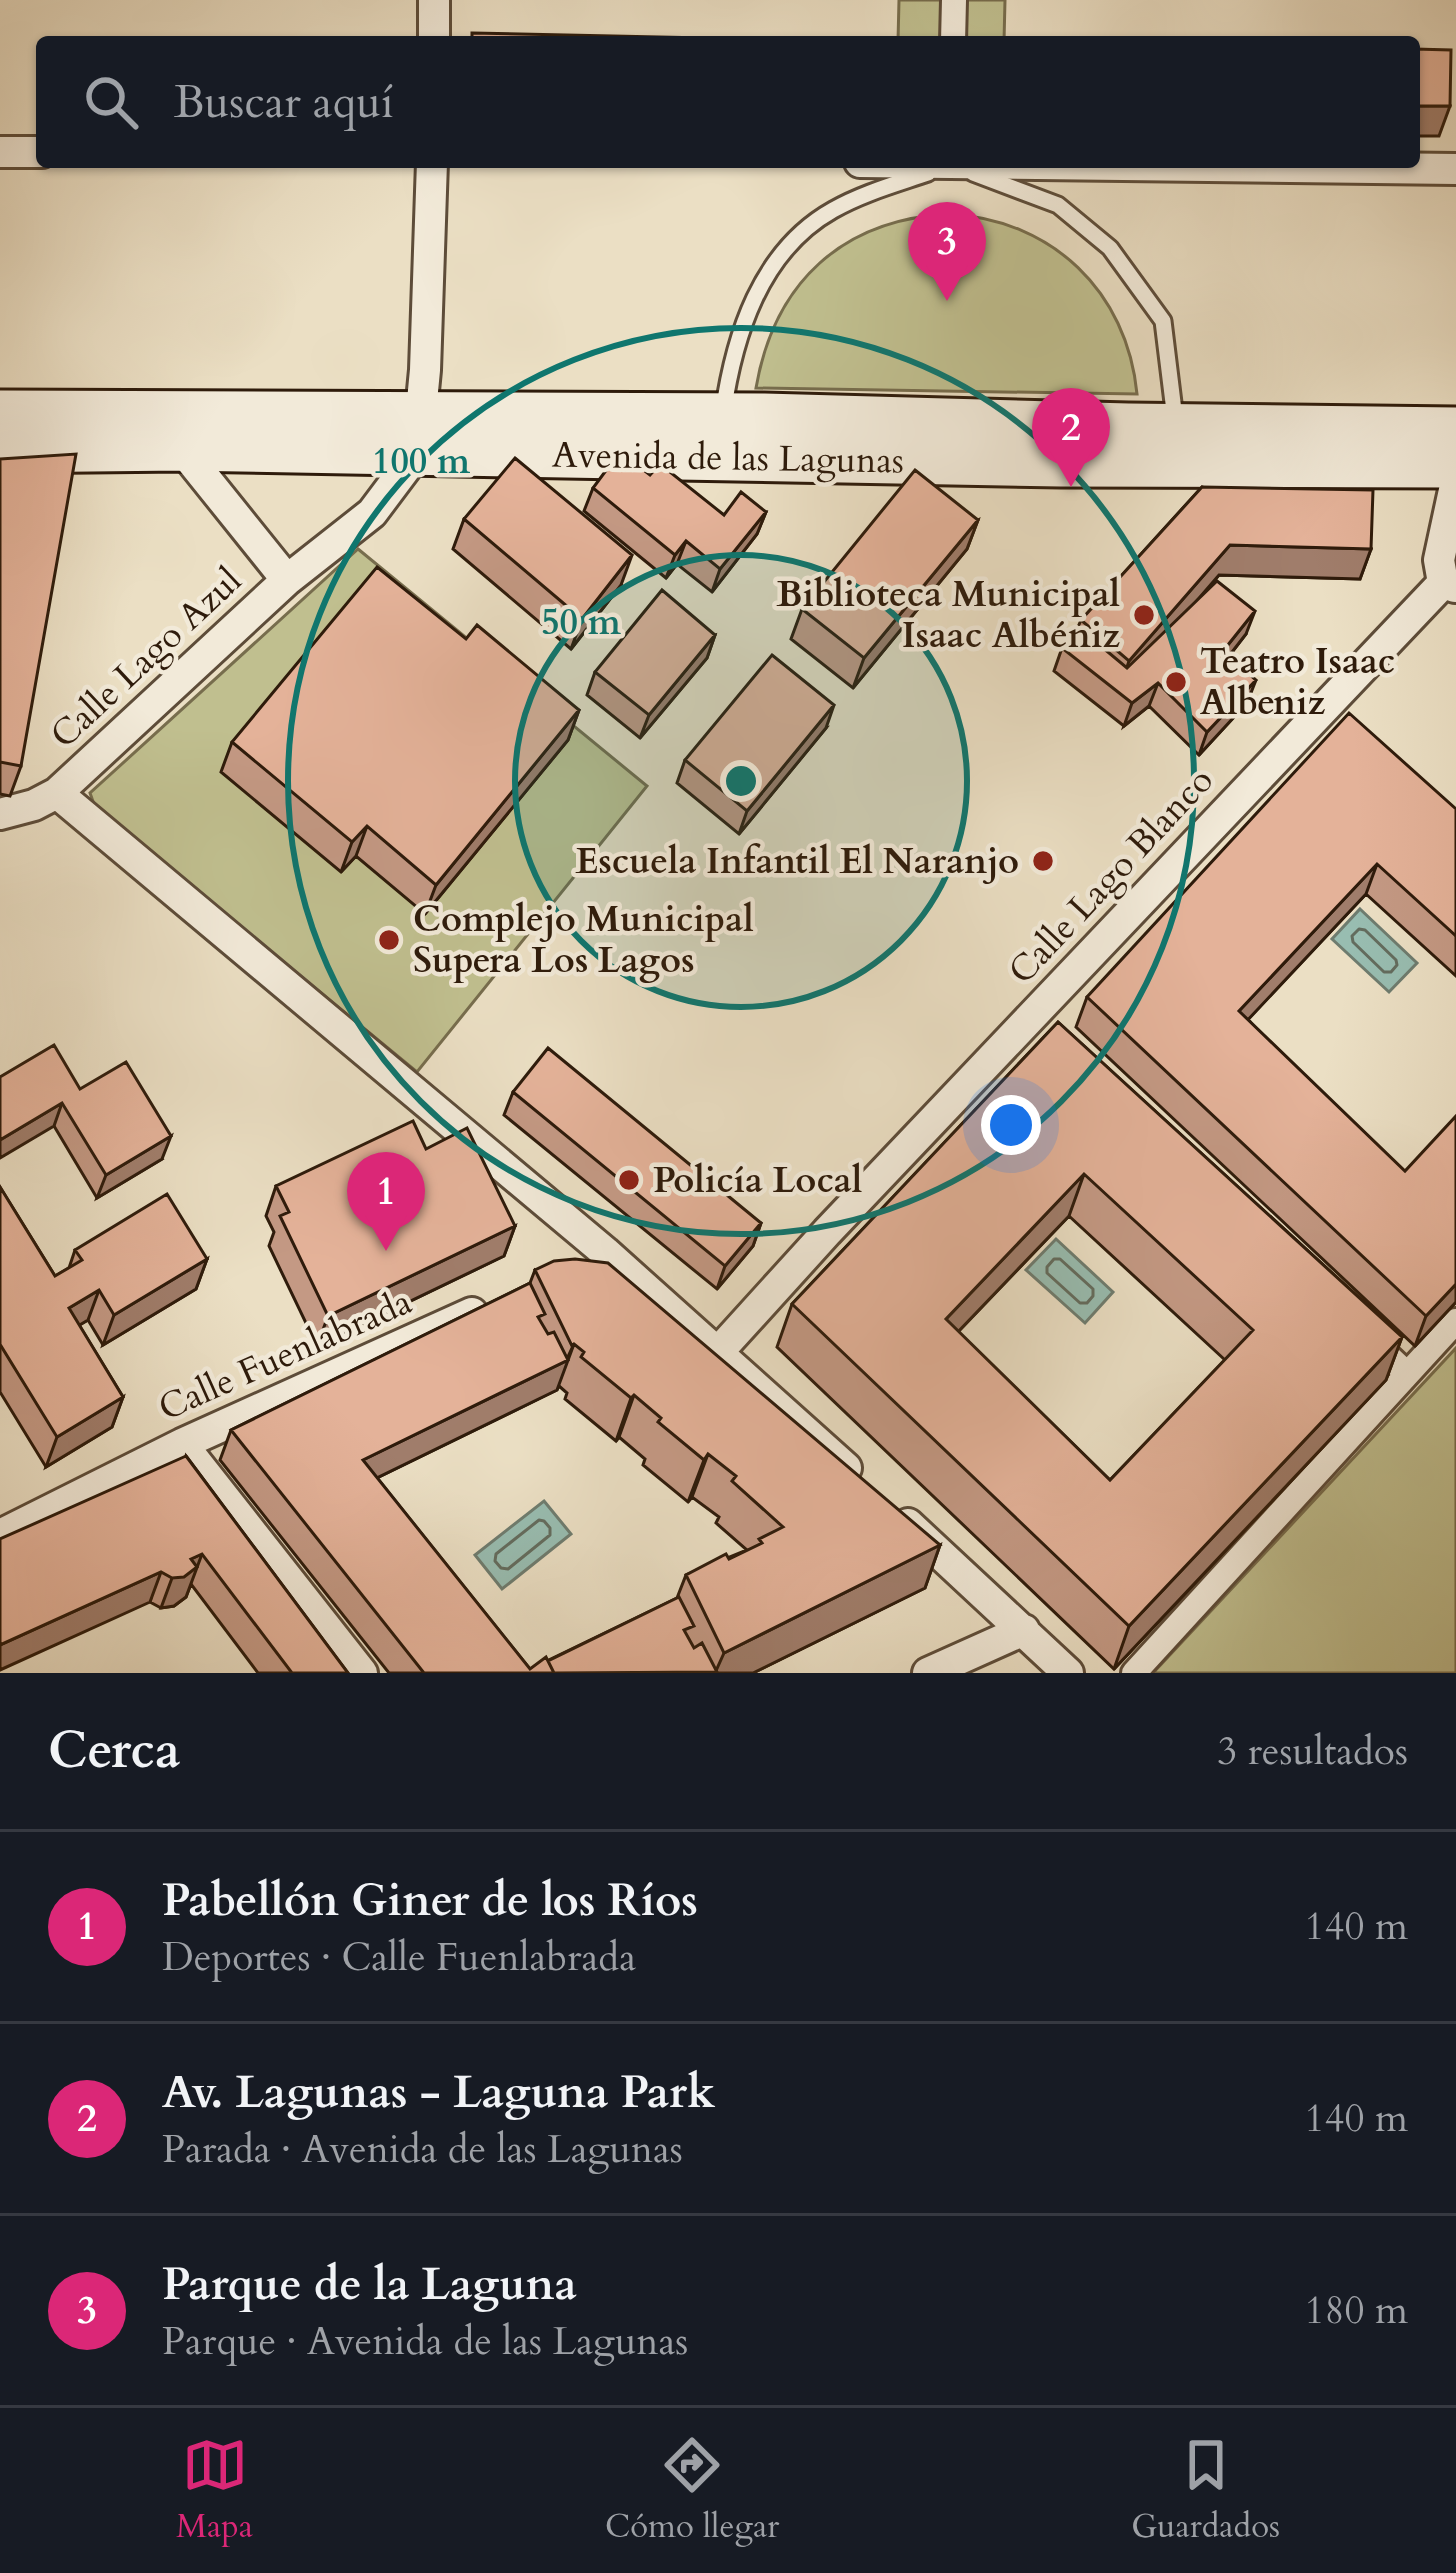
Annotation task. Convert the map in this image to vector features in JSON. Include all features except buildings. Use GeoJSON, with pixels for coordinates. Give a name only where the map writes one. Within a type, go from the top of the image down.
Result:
{"type":"FeatureCollection","features":[{"type":"Feature","properties":{"kind":"main road","name":"Avenida de las Lagunas"},"geometry":{"type":"LineString","coordinates":[[0,413],[419,434],[1176,445],[1456,430]]}},
{"type":"Feature","properties":{"kind":"main road","name":"Avenida de las Lagunas"},"geometry":{"type":"LineString","coordinates":[[0,450],[181,448],[722,417],[1456,465]]}},
{"type":"Feature","properties":{"kind":"street"},"geometry":{"type":"LineString","coordinates":[[434,0],[434,36]]}},
{"type":"Feature","properties":{"kind":"street"},"geometry":{"type":"LineString","coordinates":[[953,36],[954,0]]}},
{"type":"Feature","properties":{"kind":"street"},"geometry":{"type":"LineString","coordinates":[[0,152],[36,152]]}},
{"type":"Feature","properties":{"kind":"street"},"geometry":{"type":"LineString","coordinates":[[419,434],[432,168]]}},
{"type":"Feature","properties":{"kind":"street"},"geometry":{"type":"LineString","coordinates":[[1372,168],[1456,169]]}},
{"type":"Feature","properties":{"kind":"street","name":"Calle Lago Azul"},"geometry":{"type":"LineString","coordinates":[[57,793],[287,580],[372,513],[419,434]]}},
{"type":"Feature","properties":{"kind":"street","name":"Calle Lago Azul"},"geometry":{"type":"LineString","coordinates":[[181,448],[287,580]]}},
{"type":"Feature","properties":{"kind":"street"},"geometry":{"type":"LineString","coordinates":[[1452,586],[1438,560],[1456,481]]}},
{"type":"Feature","properties":{"kind":"street","name":"Calle Lago Blanco"},"geometry":{"type":"LineString","coordinates":[[719,1351],[826,1232],[1041,1024],[1452,586]]}},
{"type":"Feature","properties":{"kind":"street"},"geometry":{"type":"LineString","coordinates":[[0,814],[57,793],[719,1351],[1068,1673]]}},
{"type":"Feature","properties":{"kind":"street"},"geometry":{"type":"LineString","coordinates":[[571,1268],[605,1252]]}},
{"type":"Feature","properties":{"kind":"street","name":"Calle Fuenlabrada"},"geometry":{"type":"LineString","coordinates":[[0,1535],[182,1444],[509,1296]]}},
{"type":"Feature","properties":{"kind":"street"},"geometry":{"type":"LineString","coordinates":[[1134,1673],[1456,1321]]}},
{"type":"Feature","properties":{"kind":"street"},"geometry":{"type":"LineString","coordinates":[[1356,1325],[1407,1374]]}},
{"type":"Feature","properties":{"kind":"street"},"geometry":{"type":"LineString","coordinates":[[182,1444],[362,1673]]}},
{"type":"Feature","properties":{"kind":"street"},"geometry":{"type":"LineString","coordinates":[[928,1673],[1024,1630]]}},
{"type":"Feature","properties":{"kind":"lane"},"geometry":{"type":"LineString","coordinates":[[722,417],[730,362],[747,310],[797,236],[831,211],[938,168]]}},
{"type":"Feature","properties":{"kind":"lane"},"geometry":{"type":"LineString","coordinates":[[964,168],[1058,205],[1111,248],[1163,321],[1176,445]]}},
{"type":"Feature","properties":{"kind":"shaded area"},"geometry":{"type":"Polygon","coordinates":[[[899,0],[946,0],[945,36],[898,36],[899,0]]]}},
{"type":"Feature","properties":{"kind":"shaded area"},"geometry":{"type":"Polygon","coordinates":[[[961,0],[1005,0],[1004,36],[960,36],[961,0]]]}},
{"type":"Feature","properties":{"kind":"shaded area"},"geometry":{"type":"Polygon","coordinates":[[[950,214],[1021,230],[1078,268],[1118,323],[1137,394],[756,388],[779,317],[819,264],[877,229],[950,214]]]}},
{"type":"Feature","properties":{"kind":"shaded area","name":"Complejo Municipal Supera Los Lagos"},"geometry":{"type":"Polygon","coordinates":[[[358,549],[647,786],[417,1072],[95,807],[90,793],[358,549]]]}},
{"type":"Feature","properties":{"kind":"shaded area"},"geometry":{"type":"Polygon","coordinates":[[[1456,1348],[1456,1673],[1153,1673],[1456,1348]]]}},
{"type":"Feature","properties":{"kind":"water"},"geometry":{"type":"Polygon","coordinates":[[[1360,909],[1417,963],[1389,992],[1332,939],[1360,909]]]}},
{"type":"Feature","properties":{"kind":"water"},"geometry":{"type":"Polygon","coordinates":[[[1056,1239],[1113,1292],[1085,1323],[1026,1270],[1056,1239]]]}},
{"type":"Feature","properties":{"kind":"water"},"geometry":{"type":"Polygon","coordinates":[[[544,1501],[571,1534],[502,1589],[475,1555],[544,1501]]]}},
{"type":"Feature","properties":{"kind":"place","name":"Parque de la Laguna"},"geometry":{"type":"Point","coordinates":[947,301]}},
{"type":"Feature","properties":{"kind":"place","name":"Av. Lagunas - Laguna Park"},"geometry":{"type":"Point","coordinates":[1071,487]}},
{"type":"Feature","properties":{"kind":"place","name":"Biblioteca Municipal Isaac Albéniz"},"geometry":{"type":"Point","coordinates":[1144,615]}},
{"type":"Feature","properties":{"kind":"place","name":"Teatro Isaac Albeniz"},"geometry":{"type":"Point","coordinates":[1176,682]}},
{"type":"Feature","properties":{"kind":"place","name":"Escuela Infantil El Naranjo"},"geometry":{"type":"Point","coordinates":[1043,861]}},
{"type":"Feature","properties":{"kind":"place","name":"Complejo Municipal Supera Los Lagos"},"geometry":{"type":"Point","coordinates":[389,940]}},
{"type":"Feature","properties":{"kind":"place","name":"Policía Local"},"geometry":{"type":"Point","coordinates":[629,1180]}},
{"type":"Feature","properties":{"kind":"place","name":"Pabellón Giner de los Ríos"},"geometry":{"type":"Point","coordinates":[386,1251]}}]}
